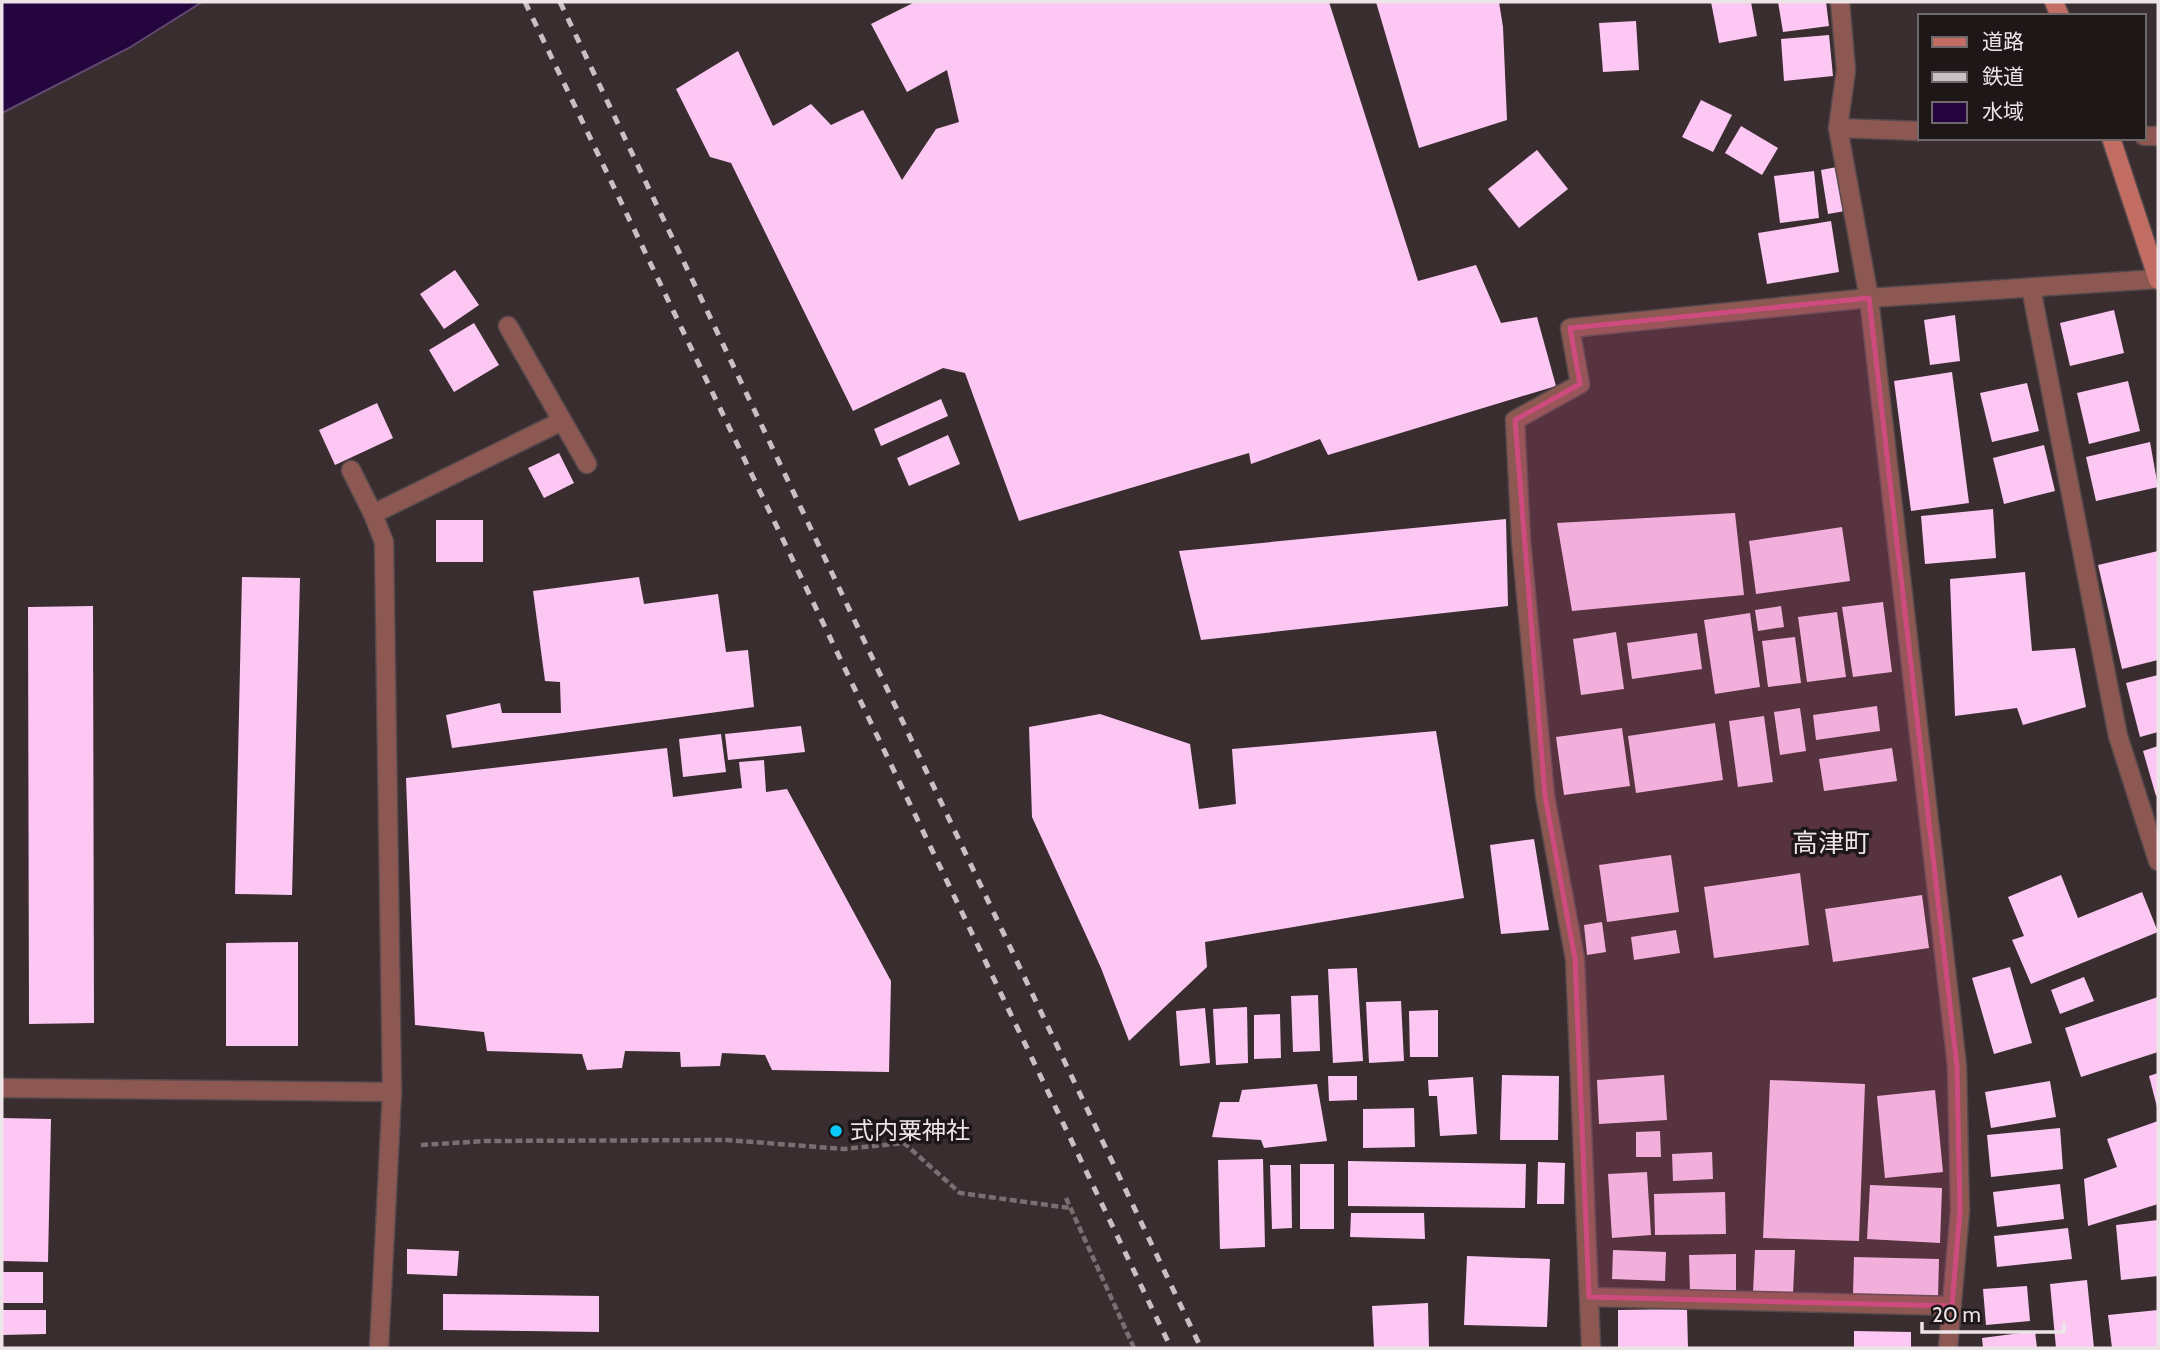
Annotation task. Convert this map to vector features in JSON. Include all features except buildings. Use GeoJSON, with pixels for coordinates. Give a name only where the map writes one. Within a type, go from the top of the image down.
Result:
{"type":"FeatureCollection","features":[{"type":"Feature","properties":{"kind":"main road"},"geometry":{"type":"LineString","coordinates":[[2112,140],[2158,280]]}},
{"type":"Feature","properties":{"kind":"street"},"geometry":{"type":"LineString","coordinates":[[1840,2],[1846,70],[1838,128],[1870,298],[1957,1066],[1960,1211],[1948,1348]]}},
{"type":"Feature","properties":{"kind":"street"},"geometry":{"type":"LineString","coordinates":[[1838,128],[1918,131]]}},
{"type":"Feature","properties":{"kind":"street"},"geometry":{"type":"LineString","coordinates":[[1591,1348],[1575,959],[1545,796],[1521,541],[1515,419],[1580,384],[1570,328],[1870,298],[2158,280]]}},
{"type":"Feature","properties":{"kind":"street"},"geometry":{"type":"LineString","coordinates":[[2031,288],[2118,736],[2158,861]]}},
{"type":"Feature","properties":{"kind":"street"},"geometry":{"type":"LineString","coordinates":[[508,326],[587,464]]}},
{"type":"Feature","properties":{"kind":"street"},"geometry":{"type":"LineString","coordinates":[[373,514],[562,421]]}},
{"type":"Feature","properties":{"kind":"street"},"geometry":{"type":"LineString","coordinates":[[351,470],[384,542],[391,1092],[379,1348]]}},
{"type":"Feature","properties":{"kind":"street"},"geometry":{"type":"LineString","coordinates":[[2,1088],[391,1092]]}},
{"type":"Feature","properties":{"kind":"street"},"geometry":{"type":"LineString","coordinates":[[1589,1297],[1952,1306]]}},
{"type":"Feature","properties":{"kind":"path"},"geometry":{"type":"LineString","coordinates":[[389,1147],[485,1141],[727,1140],[844,1149],[904,1143],[960,1193],[1070,1208]]}},
{"type":"Feature","properties":{"kind":"path"},"geometry":{"type":"LineString","coordinates":[[1066,1198],[1134,1348]]}},
{"type":"Feature","properties":{"kind":"highlighted area"},"geometry":{"type":"Polygon","coordinates":[[[1869,298],[1957,1066],[1960,1211],[1952,1306],[1589,1297],[1575,959],[1545,796],[1515,420],[1580,384],[1570,328],[1869,298]]]}},
{"type":"Feature","properties":{"kind":"water"},"geometry":{"type":"Polygon","coordinates":[[[2,2],[202,2],[129,48],[2,113],[2,2]]]}},
{"type":"Feature","properties":{"kind":"railway"},"geometry":{"type":"LineString","coordinates":[[525,2],[1171,1348]]}},
{"type":"Feature","properties":{"kind":"railway"},"geometry":{"type":"LineString","coordinates":[[560,2],[1201,1348]]}},
{"type":"Feature","properties":{"kind":"place","name":"式内粟神社"},"geometry":{"type":"Point","coordinates":[836,1131]}},
{"type":"Feature","properties":{"kind":"district","name":"高津町"},"geometry":{"type":"Point","coordinates":[1831,843]}}]}
